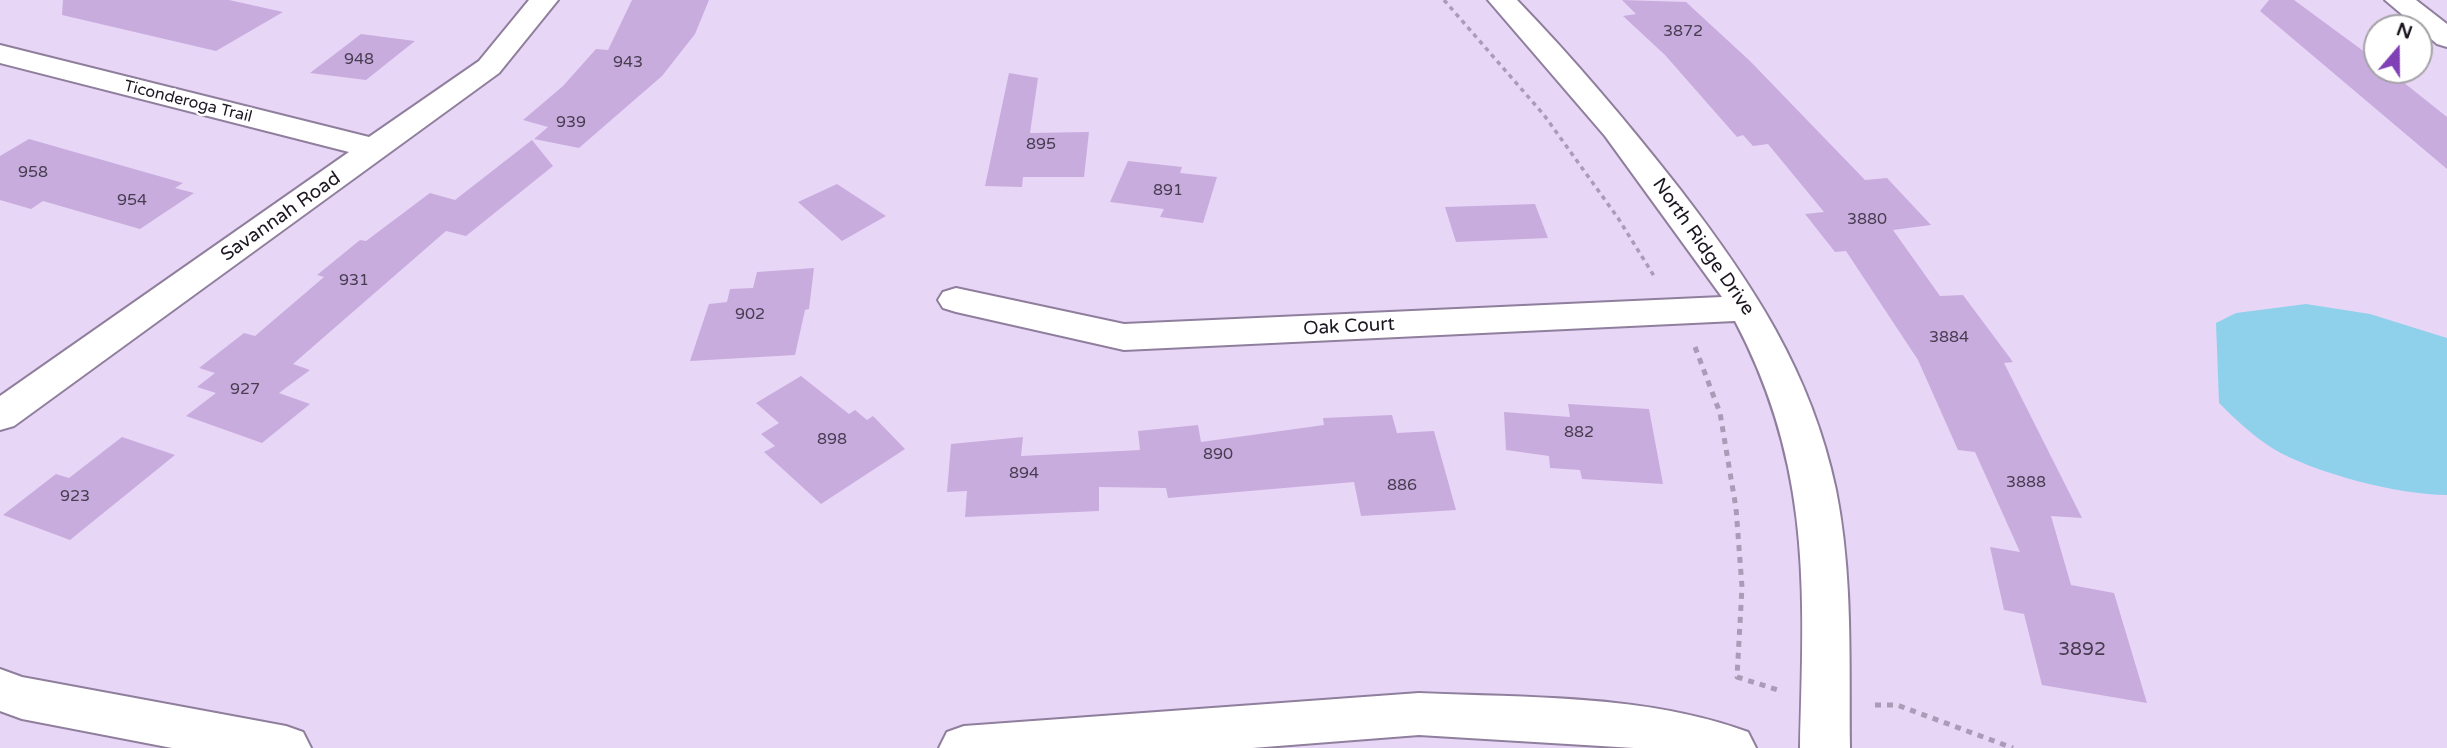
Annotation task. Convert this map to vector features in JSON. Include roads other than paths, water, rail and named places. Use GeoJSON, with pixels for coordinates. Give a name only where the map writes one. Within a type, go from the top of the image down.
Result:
{"type":"FeatureCollection","features":[{"type":"Feature","properties":{"kind":"street","name":"Savannah Road"},"geometry":{"type":"LineString","coordinates":[[0,416],[489,67],[544,0]]}},
{"type":"Feature","properties":{"kind":"street","name":"North Ridge Drive"},"geometry":{"type":"LineString","coordinates":[[1502,0],[1565,66],[1638,155],[1705,246],[1746,308],[1771,357],[1795,414],[1819,516],[1825,574],[1825,748]]}},
{"type":"Feature","properties":{"kind":"street"},"geometry":{"type":"LineString","coordinates":[[2399,0],[2447,38]]}},
{"type":"Feature","properties":{"kind":"street","name":"Ticonderoga Trail"},"geometry":{"type":"LineString","coordinates":[[0,54],[377,149]]}},
{"type":"Feature","properties":{"kind":"street","name":"Oak Court"},"geometry":{"type":"LineString","coordinates":[[956,300],[1124,337],[1746,308]]}},
{"type":"Feature","properties":{"kind":"street"},"geometry":{"type":"LineString","coordinates":[[0,690],[22,698],[286,748]]}},
{"type":"Feature","properties":{"kind":"street"},"geometry":{"type":"LineString","coordinates":[[964,748],[1419,714],[1627,725],[1731,748]]}},
{"type":"Feature","properties":{"kind":"water"},"geometry":{"type":"Polygon","coordinates":[[[2306,304],[2370,314],[2447,338],[2447,495],[2381,487],[2310,466],[2272,448],[2244,427],[2219,403],[2216,323],[2236,313],[2306,304]]]}}]}
